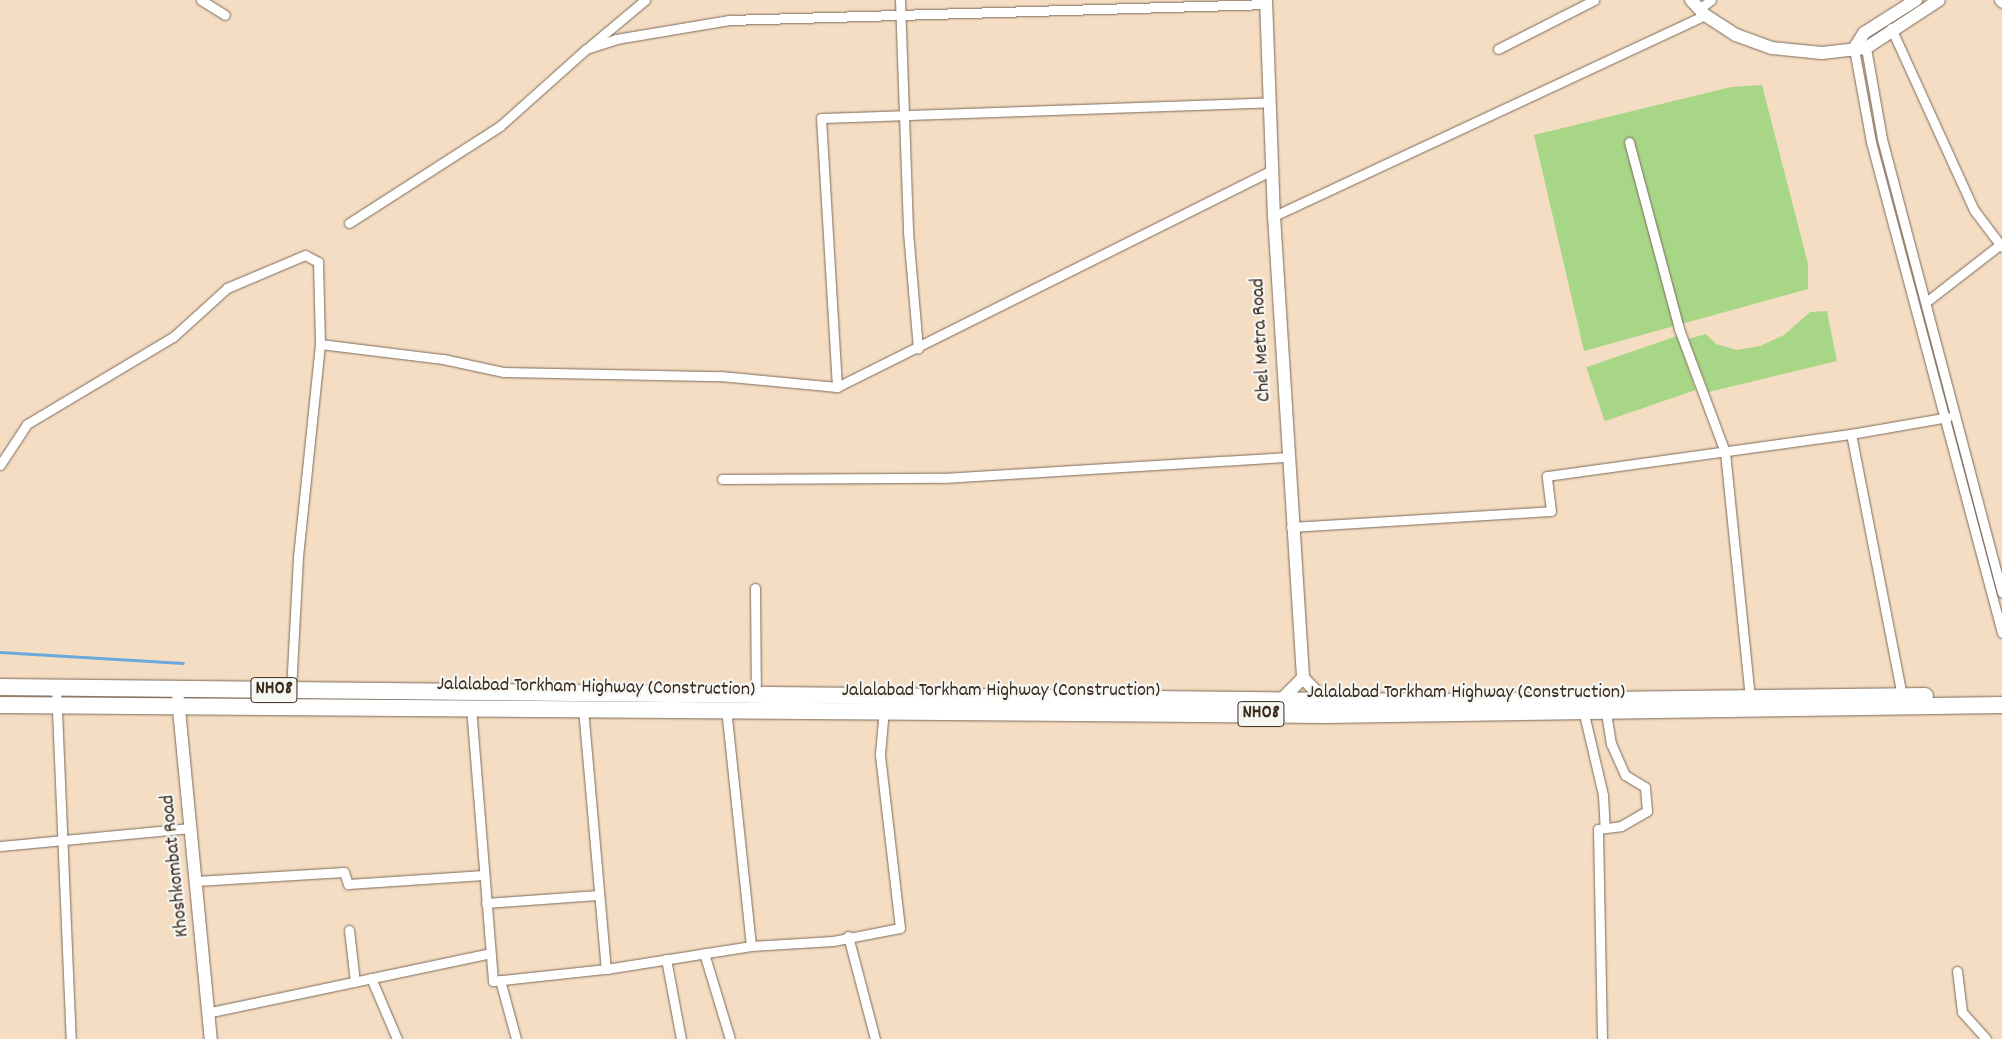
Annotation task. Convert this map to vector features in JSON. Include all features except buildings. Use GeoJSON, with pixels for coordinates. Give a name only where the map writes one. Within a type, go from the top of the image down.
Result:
{"type":"FeatureCollection","features":[{"type":"Feature","properties":{"kind":"highway","name":"NH08"},"geometry":{"type":"LineString","coordinates":[[0,687],[291,690],[470,699],[548,692],[586,699],[756,694],[885,706],[1282,699],[1605,707]]}},
{"type":"Feature","properties":{"kind":"highway","name":"NH08"},"geometry":{"type":"LineString","coordinates":[[519,706],[548,692]]}},
{"type":"Feature","properties":{"kind":"highway","name":"NH08"},"geometry":{"type":"LineString","coordinates":[[1678,706],[1750,698],[2002,696]]}},
{"type":"Feature","properties":{"kind":"highway","name":"Jalalabad Torkham Highway (Construction)"},"geometry":{"type":"LineString","coordinates":[[0,705],[179,706],[470,699],[519,706],[586,699],[726,710],[885,706],[1017,710],[1584,714],[1605,707],[2002,705]]}},
{"type":"Feature","properties":{"kind":"street"},"geometry":{"type":"LineString","coordinates":[[201,0],[224,16]]}},
{"type":"Feature","properties":{"kind":"street"},"geometry":{"type":"LineString","coordinates":[[349,223],[500,126],[586,49],[645,0]]}},
{"type":"Feature","properties":{"kind":"street"},"geometry":{"type":"LineString","coordinates":[[900,0],[903,117],[918,349]]}},
{"type":"Feature","properties":{"kind":"street"},"geometry":{"type":"LineString","coordinates":[[1498,49],[1594,0]]}},
{"type":"Feature","properties":{"kind":"street"},"geometry":{"type":"LineString","coordinates":[[1274,216],[1711,0]]}},
{"type":"Feature","properties":{"kind":"street"},"geometry":{"type":"LineString","coordinates":[[1916,0],[1864,33],[1860,49],[1871,142],[1943,418],[2002,633]]}},
{"type":"Feature","properties":{"kind":"street"},"geometry":{"type":"LineString","coordinates":[[1698,8],[1736,35],[1772,48],[1822,53],[1860,49],[1891,28],[1939,0]]}},
{"type":"Feature","properties":{"kind":"street"},"geometry":{"type":"LineString","coordinates":[[1999,0],[2002,3]]}},
{"type":"Feature","properties":{"kind":"street"},"geometry":{"type":"LineString","coordinates":[[586,49],[616,39],[729,20],[1266,2]]}},
{"type":"Feature","properties":{"kind":"street","name":"Chel Metra Road"},"geometry":{"type":"LineString","coordinates":[[1266,2],[1274,216],[1291,528],[1303,678]]}},
{"type":"Feature","properties":{"kind":"street"},"geometry":{"type":"LineString","coordinates":[[1891,28],[1974,210],[2001,245],[1926,302]]}},
{"type":"Feature","properties":{"kind":"street"},"geometry":{"type":"LineString","coordinates":[[1860,49],[1893,182],[2002,592]]}},
{"type":"Feature","properties":{"kind":"street"},"geometry":{"type":"LineString","coordinates":[[837,387],[821,118],[903,117],[1269,102]]}},
{"type":"Feature","properties":{"kind":"street"},"geometry":{"type":"LineString","coordinates":[[1871,142],[1882,139]]}},
{"type":"Feature","properties":{"kind":"street"},"geometry":{"type":"LineString","coordinates":[[1629,142],[1679,329],[1725,452],[1750,698]]}},
{"type":"Feature","properties":{"kind":"street"},"geometry":{"type":"LineString","coordinates":[[320,344],[443,359],[503,372],[720,376],[837,387],[918,349],[1272,170]]}},
{"type":"Feature","properties":{"kind":"street"},"geometry":{"type":"LineString","coordinates":[[1883,184],[1893,182]]}},
{"type":"Feature","properties":{"kind":"street"},"geometry":{"type":"LineString","coordinates":[[1897,237],[1908,234]]}},
{"type":"Feature","properties":{"kind":"street"},"geometry":{"type":"LineString","coordinates":[[0,465],[27,424],[173,337],[228,288],[305,255],[318,262],[320,344],[298,557],[291,690]]}},
{"type":"Feature","properties":{"kind":"street"},"geometry":{"type":"LineString","coordinates":[[1918,321],[1930,318]]}},
{"type":"Feature","properties":{"kind":"street"},"geometry":{"type":"LineString","coordinates":[[1291,528],[1551,511],[1547,476],[1851,434],[1956,416]]}},
{"type":"Feature","properties":{"kind":"street"},"geometry":{"type":"LineString","coordinates":[[1851,434],[1902,696]]}},
{"type":"Feature","properties":{"kind":"street"},"geometry":{"type":"LineString","coordinates":[[722,479],[944,478],[1288,457]]}},
{"type":"Feature","properties":{"kind":"street"},"geometry":{"type":"LineString","coordinates":[[755,588],[756,694]]}},
{"type":"Feature","properties":{"kind":"street"},"geometry":{"type":"LineString","coordinates":[[1282,699],[1303,678],[1325,701]]}},
{"type":"Feature","properties":{"kind":"street"},"geometry":{"type":"LineString","coordinates":[[56,687],[71,1039]]}},
{"type":"Feature","properties":{"kind":"street","name":"Khoshkombat Road"},"geometry":{"type":"LineString","coordinates":[[177,689],[190,828],[211,1012],[211,1039]]}},
{"type":"Feature","properties":{"kind":"street"},"geometry":{"type":"LineString","coordinates":[[732,694],[726,710],[751,946]]}},
{"type":"Feature","properties":{"kind":"street"},"geometry":{"type":"LineString","coordinates":[[470,699],[493,981],[606,969],[751,946],[833,941],[848,936],[900,928],[880,754],[885,706]]}},
{"type":"Feature","properties":{"kind":"street"},"geometry":{"type":"LineString","coordinates":[[586,699],[598,895],[606,969]]}},
{"type":"Feature","properties":{"kind":"street"},"geometry":{"type":"LineString","coordinates":[[1602,1039],[1598,828],[1621,826],[1647,811],[1644,787],[1624,775],[1611,744],[1605,707]]}},
{"type":"Feature","properties":{"kind":"street"},"geometry":{"type":"LineString","coordinates":[[1584,714],[1603,794],[1605,828]]}},
{"type":"Feature","properties":{"kind":"street"},"geometry":{"type":"LineString","coordinates":[[0,846],[190,828]]}},
{"type":"Feature","properties":{"kind":"street"},"geometry":{"type":"LineString","coordinates":[[196,881],[344,872],[348,884],[484,875]]}},
{"type":"Feature","properties":{"kind":"street"},"geometry":{"type":"LineString","coordinates":[[486,904],[598,895]]}},
{"type":"Feature","properties":{"kind":"street"},"geometry":{"type":"LineString","coordinates":[[349,930],[355,982]]}},
{"type":"Feature","properties":{"kind":"street"},"geometry":{"type":"LineString","coordinates":[[848,936],[875,1039]]}},
{"type":"Feature","properties":{"kind":"street"},"geometry":{"type":"LineString","coordinates":[[211,1012],[490,953]]}},
{"type":"Feature","properties":{"kind":"street"},"geometry":{"type":"LineString","coordinates":[[704,953],[730,1039]]}},
{"type":"Feature","properties":{"kind":"street"},"geometry":{"type":"LineString","coordinates":[[666,959],[681,1039]]}},
{"type":"Feature","properties":{"kind":"street"},"geometry":{"type":"LineString","coordinates":[[1957,971],[1962,1012],[1986,1039]]}},
{"type":"Feature","properties":{"kind":"street"},"geometry":{"type":"LineString","coordinates":[[371,978],[397,1039]]}},
{"type":"Feature","properties":{"kind":"street"},"geometry":{"type":"LineString","coordinates":[[500,980],[516,1039]]}},
{"type":"Feature","properties":{"kind":"green space"},"geometry":{"type":"Polygon","coordinates":[[[1762,85],[1808,264],[1808,289],[1584,351],[1534,135],[1731,87],[1762,85]]]}},
{"type":"Feature","properties":{"kind":"green space"},"geometry":{"type":"Polygon","coordinates":[[[1827,311],[1837,361],[1709,392],[1688,339],[1706,334],[1716,344],[1737,350],[1760,346],[1784,335],[1810,312],[1827,311]]]}},
{"type":"Feature","properties":{"kind":"green space"},"geometry":{"type":"Polygon","coordinates":[[[1677,336],[1696,390],[1605,421],[1586,367],[1677,336]]]}},
{"type":"Feature","properties":{"kind":"waterway"},"geometry":{"type":"LineString","coordinates":[[0,652],[183,663]]}}]}
